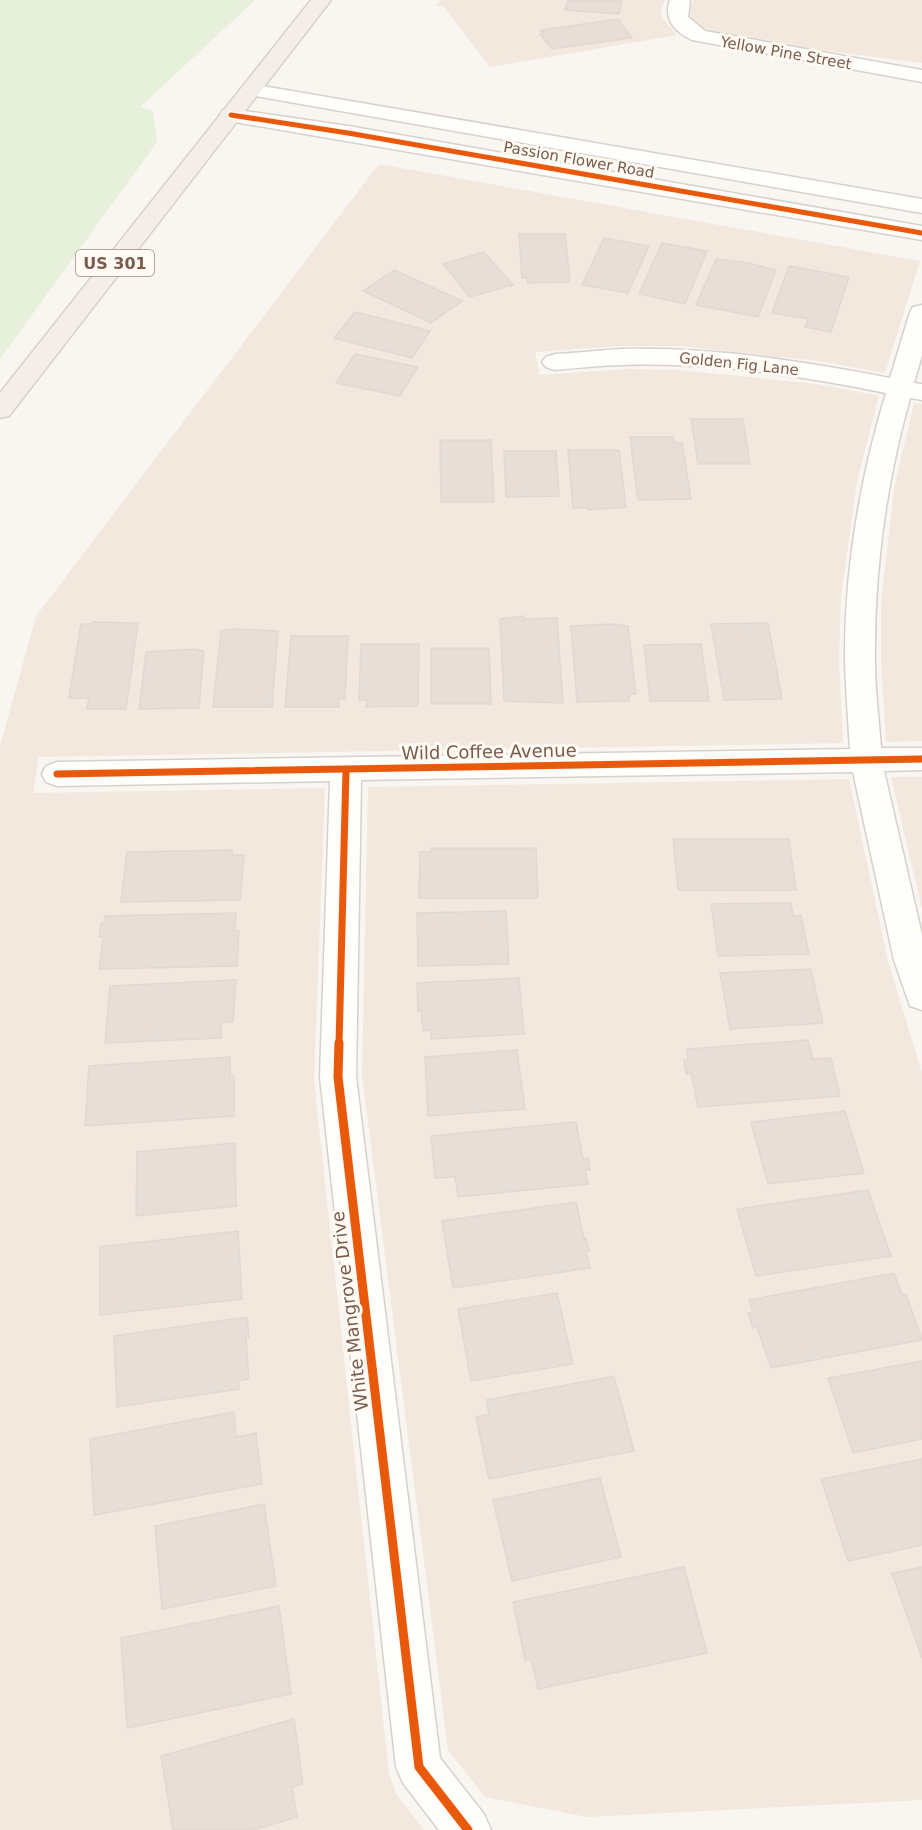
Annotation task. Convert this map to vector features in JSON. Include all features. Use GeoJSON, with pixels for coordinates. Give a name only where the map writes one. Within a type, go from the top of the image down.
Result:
{"type":"FeatureCollection","features":[{"type":"Feature","properties":{"kind":"main road","name":"US 301"},"geometry":{"type":"LineString","coordinates":[[0,410],[321,0]]}},
{"type":"Feature","properties":{"kind":"street","name":"Yellow Pine Street"},"geometry":{"type":"LineString","coordinates":[[680,0],[675,10],[676,17],[687,30],[699,36],[922,76]]}},
{"type":"Feature","properties":{"kind":"street","name":"Passion Flower Road"},"geometry":{"type":"LineString","coordinates":[[250,90],[922,206]]}},
{"type":"Feature","properties":{"kind":"street","name":"Passion Flower Road"},"geometry":{"type":"LineString","coordinates":[[231,115],[348,133],[922,233]]}},
{"type":"Feature","properties":{"kind":"street"},"geometry":{"type":"LineString","coordinates":[[922,312],[911,390],[877,475],[866,546],[860,662],[866,760],[911,960],[922,996]]}},
{"type":"Feature","properties":{"kind":"street","name":"Golden Fig Lane"},"geometry":{"type":"LineString","coordinates":[[555,362],[624,357],[680,358],[819,372],[911,390]]}},
{"type":"Feature","properties":{"kind":"street","name":"Wild Coffee Avenue"},"geometry":{"type":"LineString","coordinates":[[57,774],[922,759]]}},
{"type":"Feature","properties":{"kind":"street","name":"White Mangrove Drive"},"geometry":{"type":"LineString","coordinates":[[346,770],[339,1089],[419,1767],[468,1830]]}},
{"type":"Feature","properties":{"kind":"shaded area"},"geometry":{"type":"Polygon","coordinates":[[[441,0],[665,0],[661,8],[662,17],[677,35],[490,67],[444,7],[436,6],[441,0]]]}},
{"type":"Feature","properties":{"kind":"shaded area"},"geometry":{"type":"Polygon","coordinates":[[[694,0],[922,0],[922,63],[811,49],[717,33],[698,26],[693,21],[689,11],[694,0]]]}},
{"type":"Feature","properties":{"kind":"shaded area"},"geometry":{"type":"Polygon","coordinates":[[[379,164],[920,261],[885,373],[819,361],[679,346],[622,346],[535,352],[540,375],[626,369],[679,370],[817,384],[879,396],[857,481],[841,597],[839,659],[843,743],[39,757],[33,793],[325,788],[314,1081],[389,1774],[396,1794],[424,1830],[0,1830],[0,746],[36,616],[379,164]]]}},
{"type":"Feature","properties":{"kind":"shaded area"},"geometry":{"type":"Polygon","coordinates":[[[914,403],[922,404],[922,741],[886,742],[881,664],[881,603],[894,489],[914,403]]]}},
{"type":"Feature","properties":{"kind":"shaded area"},"geometry":{"type":"Polygon","coordinates":[[[891,777],[922,777],[922,909],[891,777]]]}},
{"type":"Feature","properties":{"kind":"shaded area"},"geometry":{"type":"Polygon","coordinates":[[[849,779],[888,961],[922,1073],[922,1800],[587,1817],[485,1797],[448,1750],[362,1075],[368,787],[849,779]]]}},
{"type":"Feature","properties":{"kind":"green space"},"geometry":{"type":"Polygon","coordinates":[[[0,0],[255,0],[140,107],[153,111],[157,142],[0,359],[0,0]]]}},
{"type":"Feature","properties":{"kind":"building"},"geometry":{"type":"Polygon","coordinates":[[[568,0],[622,0],[619,14],[565,10],[568,0]]]}},
{"type":"Feature","properties":{"kind":"building"},"geometry":{"type":"Polygon","coordinates":[[[618,19],[632,38],[552,49],[540,34],[543,33],[541,30],[618,19]]]}},
{"type":"Feature","properties":{"kind":"building"},"geometry":{"type":"Polygon","coordinates":[[[519,234],[565,234],[570,282],[528,283],[527,278],[522,278],[519,234]]]}},
{"type":"Feature","properties":{"kind":"building"},"geometry":{"type":"Polygon","coordinates":[[[604,238],[649,246],[628,293],[582,285],[604,238]]]}},
{"type":"Feature","properties":{"kind":"building"},"geometry":{"type":"Polygon","coordinates":[[[662,243],[707,251],[685,304],[639,294],[662,243]]]}},
{"type":"Feature","properties":{"kind":"building"},"geometry":{"type":"Polygon","coordinates":[[[484,252],[513,285],[470,297],[443,264],[484,252]]]}},
{"type":"Feature","properties":{"kind":"building"},"geometry":{"type":"Polygon","coordinates":[[[716,259],[748,263],[776,270],[758,317],[696,305],[716,259]]]}},
{"type":"Feature","properties":{"kind":"building"},"geometry":{"type":"Polygon","coordinates":[[[789,266],[849,277],[831,332],[805,327],[808,319],[772,313],[789,266]]]}},
{"type":"Feature","properties":{"kind":"building"},"geometry":{"type":"Polygon","coordinates":[[[394,270],[462,301],[431,323],[363,291],[394,270]]]}},
{"type":"Feature","properties":{"kind":"building"},"geometry":{"type":"Polygon","coordinates":[[[355,312],[430,331],[412,358],[334,338],[355,312]]]}},
{"type":"Feature","properties":{"kind":"building"},"geometry":{"type":"Polygon","coordinates":[[[355,354],[418,367],[400,396],[336,383],[355,354]]]}},
{"type":"Feature","properties":{"kind":"building"},"geometry":{"type":"Polygon","coordinates":[[[691,419],[743,419],[750,464],[698,464],[691,419]]]}},
{"type":"Feature","properties":{"kind":"building"},"geometry":{"type":"Polygon","coordinates":[[[630,437],[673,437],[675,443],[682,443],[691,499],[638,500],[630,437]]]}},
{"type":"Feature","properties":{"kind":"building"},"geometry":{"type":"Polygon","coordinates":[[[440,440],[491,440],[494,502],[441,502],[440,440]]]}},
{"type":"Feature","properties":{"kind":"building"},"geometry":{"type":"Polygon","coordinates":[[[568,450],[619,450],[626,507],[588,510],[587,508],[573,508],[568,450]]]}},
{"type":"Feature","properties":{"kind":"building"},"geometry":{"type":"Polygon","coordinates":[[[504,451],[556,451],[559,496],[506,497],[504,451]]]}},
{"type":"Feature","properties":{"kind":"building"},"geometry":{"type":"Polygon","coordinates":[[[524,616],[524,619],[557,618],[563,703],[504,701],[500,619],[524,616]]]}},
{"type":"Feature","properties":{"kind":"building"},"geometry":{"type":"Polygon","coordinates":[[[93,622],[138,623],[126,709],[87,709],[89,698],[69,698],[81,624],[93,624],[93,622]]]}},
{"type":"Feature","properties":{"kind":"building"},"geometry":{"type":"Polygon","coordinates":[[[768,623],[782,699],[724,700],[711,624],[768,623]]]}},
{"type":"Feature","properties":{"kind":"building"},"geometry":{"type":"Polygon","coordinates":[[[613,624],[628,626],[636,694],[629,694],[629,701],[577,702],[571,626],[613,624]]]}},
{"type":"Feature","properties":{"kind":"building"},"geometry":{"type":"Polygon","coordinates":[[[234,629],[278,631],[272,707],[213,707],[221,631],[234,629]]]}},
{"type":"Feature","properties":{"kind":"building"},"geometry":{"type":"Polygon","coordinates":[[[291,636],[348,636],[345,699],[338,699],[339,707],[285,707],[291,636]]]}},
{"type":"Feature","properties":{"kind":"building"},"geometry":{"type":"Polygon","coordinates":[[[361,644],[419,644],[418,706],[366,707],[367,700],[359,700],[361,644]]]}},
{"type":"Feature","properties":{"kind":"building"},"geometry":{"type":"Polygon","coordinates":[[[701,644],[709,701],[650,701],[644,645],[701,644]]]}},
{"type":"Feature","properties":{"kind":"building"},"geometry":{"type":"Polygon","coordinates":[[[431,648],[489,648],[491,704],[431,704],[431,648]]]}},
{"type":"Feature","properties":{"kind":"building"},"geometry":{"type":"Polygon","coordinates":[[[195,649],[204,651],[199,708],[139,709],[146,652],[195,649]]]}},
{"type":"Feature","properties":{"kind":"building"},"geometry":{"type":"Polygon","coordinates":[[[673,839],[789,839],[796,890],[678,890],[673,839]]]}},
{"type":"Feature","properties":{"kind":"building"},"geometry":{"type":"Polygon","coordinates":[[[431,848],[536,848],[538,898],[419,898],[420,852],[431,852],[431,848]]]}},
{"type":"Feature","properties":{"kind":"building"},"geometry":{"type":"Polygon","coordinates":[[[232,850],[232,855],[244,855],[240,900],[121,902],[127,852],[232,850]]]}},
{"type":"Feature","properties":{"kind":"building"},"geometry":{"type":"Polygon","coordinates":[[[791,903],[793,916],[801,915],[809,954],[718,956],[711,904],[791,903]]]}},
{"type":"Feature","properties":{"kind":"building"},"geometry":{"type":"Polygon","coordinates":[[[506,911],[509,964],[418,966],[417,913],[506,911]]]}},
{"type":"Feature","properties":{"kind":"building"},"geometry":{"type":"Polygon","coordinates":[[[236,913],[235,931],[239,931],[237,966],[99,969],[103,937],[99,937],[101,923],[104,923],[105,916],[236,913]]]}},
{"type":"Feature","properties":{"kind":"building"},"geometry":{"type":"Polygon","coordinates":[[[811,969],[823,1023],[730,1029],[720,973],[811,969]]]}},
{"type":"Feature","properties":{"kind":"building"},"geometry":{"type":"Polygon","coordinates":[[[519,978],[524,1034],[431,1039],[431,1030],[423,1031],[421,1010],[418,1011],[417,983],[519,978]]]}},
{"type":"Feature","properties":{"kind":"building"},"geometry":{"type":"Polygon","coordinates":[[[236,980],[233,1022],[221,1022],[221,1038],[105,1043],[110,986],[236,980]]]}},
{"type":"Feature","properties":{"kind":"building"},"geometry":{"type":"Polygon","coordinates":[[[808,1040],[813,1059],[831,1058],[840,1096],[698,1107],[691,1073],[686,1074],[684,1060],[688,1060],[687,1049],[808,1040]]]}},
{"type":"Feature","properties":{"kind":"building"},"geometry":{"type":"Polygon","coordinates":[[[517,1050],[525,1109],[428,1116],[425,1057],[517,1050]]]}},
{"type":"Feature","properties":{"kind":"building"},"geometry":{"type":"Polygon","coordinates":[[[230,1057],[230,1076],[234,1076],[234,1116],[85,1126],[89,1066],[230,1057]]]}},
{"type":"Feature","properties":{"kind":"building"},"geometry":{"type":"Polygon","coordinates":[[[845,1111],[864,1173],[768,1184],[751,1122],[845,1111]]]}},
{"type":"Feature","properties":{"kind":"building"},"geometry":{"type":"Polygon","coordinates":[[[576,1122],[583,1159],[588,1158],[590,1170],[585,1170],[588,1184],[458,1197],[455,1177],[435,1178],[431,1136],[576,1122]]]}},
{"type":"Feature","properties":{"kind":"building"},"geometry":{"type":"Polygon","coordinates":[[[235,1143],[236,1206],[136,1216],[137,1152],[235,1143]]]}},
{"type":"Feature","properties":{"kind":"building"},"geometry":{"type":"Polygon","coordinates":[[[868,1190],[891,1256],[756,1276],[737,1209],[868,1190]]]}},
{"type":"Feature","properties":{"kind":"building"},"geometry":{"type":"Polygon","coordinates":[[[576,1202],[589,1251],[586,1252],[590,1268],[453,1288],[442,1221],[576,1202]]]}},
{"type":"Feature","properties":{"kind":"building"},"geometry":{"type":"Polygon","coordinates":[[[238,1231],[242,1299],[100,1315],[100,1247],[238,1231]]]}},
{"type":"Feature","properties":{"kind":"building"},"geometry":{"type":"Polygon","coordinates":[[[894,1273],[902,1295],[906,1294],[922,1340],[771,1368],[757,1327],[753,1328],[748,1313],[753,1312],[749,1300],[894,1273]]]}},
{"type":"Feature","properties":{"kind":"building"},"geometry":{"type":"Polygon","coordinates":[[[557,1293],[573,1364],[471,1381],[458,1309],[557,1293]]]}},
{"type":"Feature","properties":{"kind":"building"},"geometry":{"type":"Polygon","coordinates":[[[247,1317],[249,1379],[238,1381],[239,1389],[117,1407],[114,1336],[247,1317]]]}},
{"type":"Feature","properties":{"kind":"building"},"geometry":{"type":"Polygon","coordinates":[[[922,1361],[922,1439],[853,1453],[828,1378],[922,1361]]]}},
{"type":"Feature","properties":{"kind":"building"},"geometry":{"type":"Polygon","coordinates":[[[614,1376],[634,1451],[489,1479],[476,1417],[489,1414],[486,1400],[614,1376]]]}},
{"type":"Feature","properties":{"kind":"building"},"geometry":{"type":"Polygon","coordinates":[[[234,1412],[236,1437],[256,1433],[262,1484],[94,1515],[90,1439],[234,1412]]]}},
{"type":"Feature","properties":{"kind":"building"},"geometry":{"type":"Polygon","coordinates":[[[922,1459],[922,1545],[848,1561],[821,1479],[922,1459]]]}},
{"type":"Feature","properties":{"kind":"building"},"geometry":{"type":"Polygon","coordinates":[[[600,1478],[621,1557],[512,1581],[493,1500],[600,1478]]]}},
{"type":"Feature","properties":{"kind":"building"},"geometry":{"type":"Polygon","coordinates":[[[264,1504],[276,1586],[162,1609],[155,1526],[264,1504]]]}},
{"type":"Feature","properties":{"kind":"building"},"geometry":{"type":"Polygon","coordinates":[[[684,1567],[707,1653],[538,1689],[531,1659],[525,1660],[513,1602],[684,1567]]]}},
{"type":"Feature","properties":{"kind":"building"},"geometry":{"type":"Polygon","coordinates":[[[922,1567],[922,1658],[892,1573],[922,1567]]]}},
{"type":"Feature","properties":{"kind":"building"},"geometry":{"type":"Polygon","coordinates":[[[279,1606],[291,1694],[127,1728],[121,1638],[279,1606]]]}},
{"type":"Feature","properties":{"kind":"building"},"geometry":{"type":"Polygon","coordinates":[[[294,1719],[303,1784],[292,1787],[297,1817],[253,1830],[173,1830],[161,1756],[294,1719]]]}},
{"type":"Feature","properties":{"kind":"cycle path"},"geometry":{"type":"LineString","coordinates":[[231,115],[348,133],[922,233]]}},
{"type":"Feature","properties":{"kind":"cycle path"},"geometry":{"type":"LineString","coordinates":[[57,774],[922,759]]}},
{"type":"Feature","properties":{"kind":"cycle path"},"geometry":{"type":"LineString","coordinates":[[346,770],[338,1077],[419,1767],[468,1830]]}}]}
